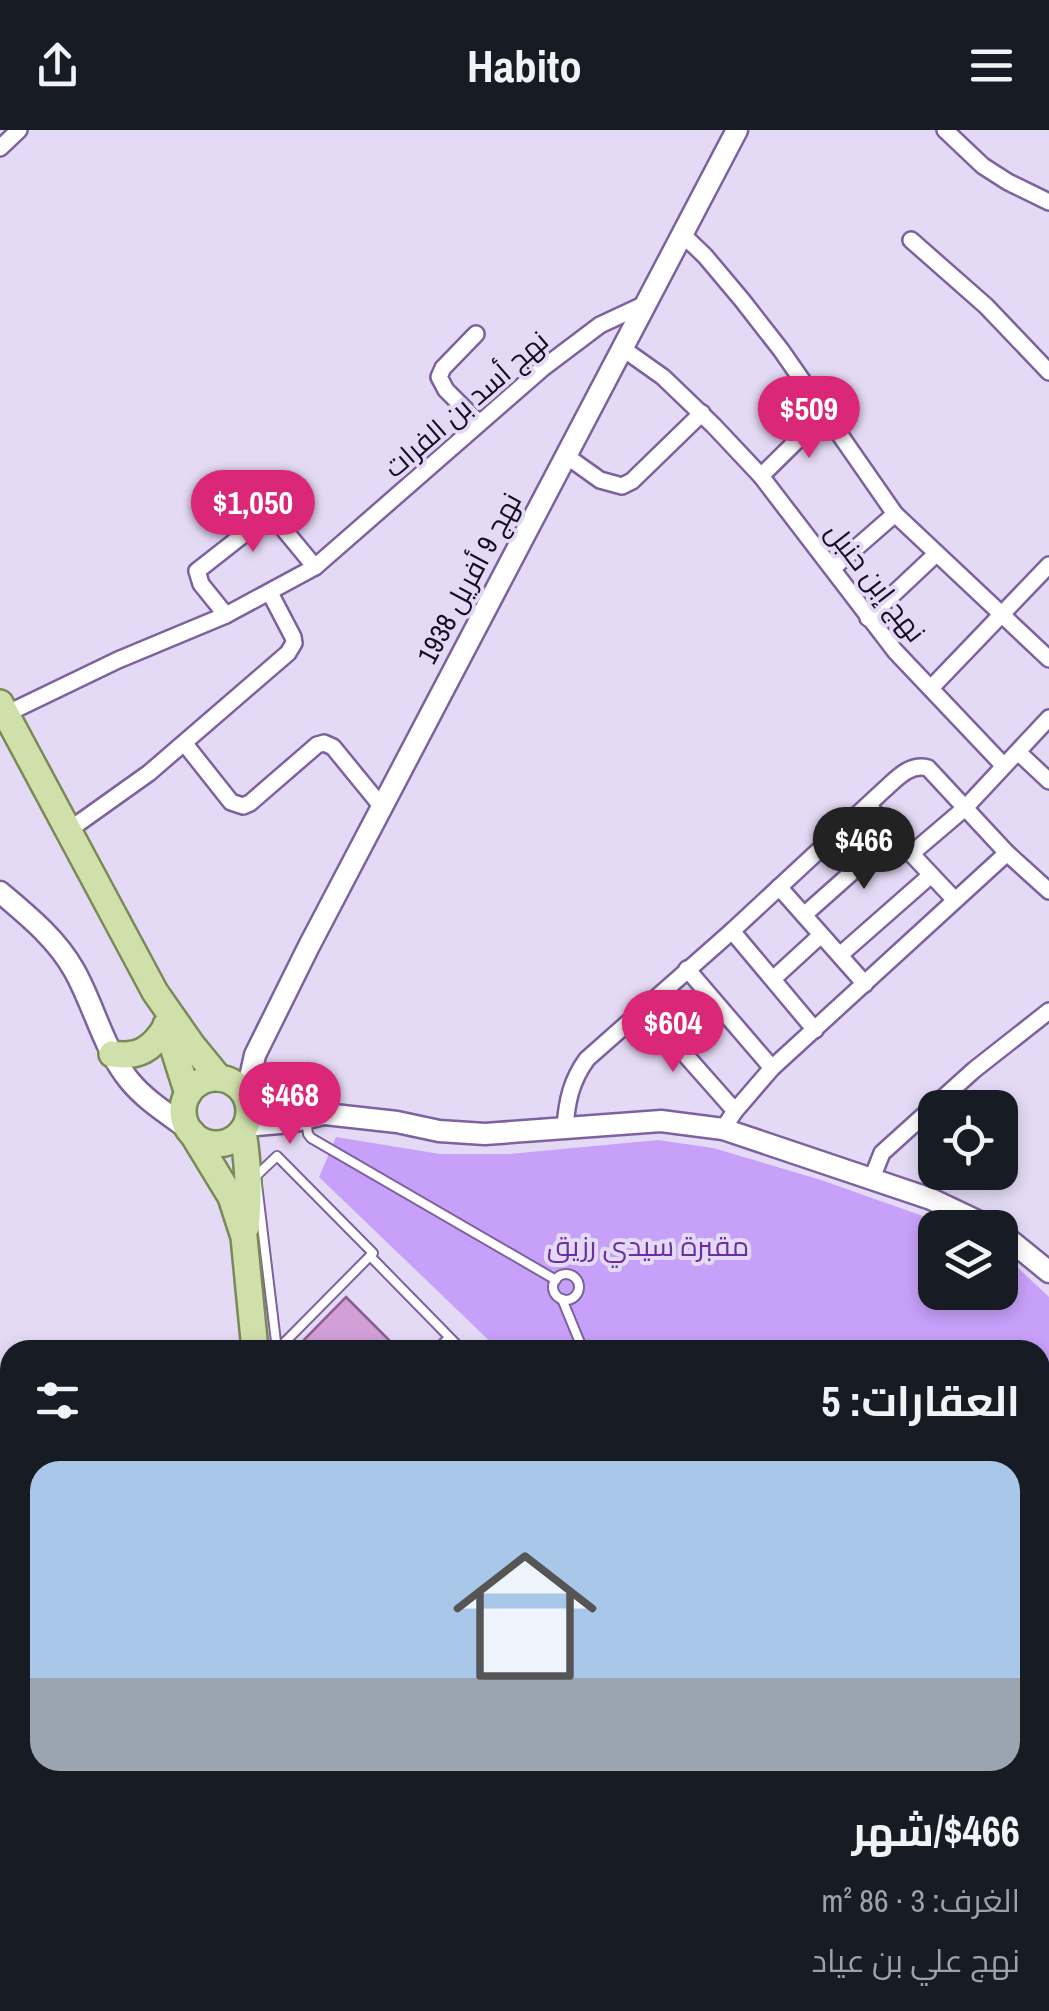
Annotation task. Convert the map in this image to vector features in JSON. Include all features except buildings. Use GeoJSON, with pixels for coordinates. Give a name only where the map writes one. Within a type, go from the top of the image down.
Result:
{"type":"FeatureCollection","features":[{"type":"Feature","properties":{"kind":"main road"},"geometry":{"type":"LineString","coordinates":[[3,709],[155,992],[192,1046],[222,1078],[234,1083],[246,1113],[248,1189],[244,1237],[254,1340]]}},
{"type":"Feature","properties":{"kind":"main road"},"geometry":{"type":"LineString","coordinates":[[155,992],[187,1097],[184,1117],[231,1196],[244,1237]]}},
{"type":"Feature","properties":{"kind":"main road"},"geometry":{"type":"LineString","coordinates":[[112,1054],[146,1051],[166,1027]]}},
{"type":"Feature","properties":{"kind":"main road"},"geometry":{"type":"LineString","coordinates":[[187,1097],[198,1083],[222,1078]]}},
{"type":"Feature","properties":{"kind":"main road"},"geometry":{"type":"LineString","coordinates":[[190,1131],[204,1142],[218,1144],[231,1140],[246,1113]]}},
{"type":"Feature","properties":{"kind":"street"},"geometry":{"type":"LineString","coordinates":[[0,148],[19,130]]}},
{"type":"Feature","properties":{"kind":"street","name":"نهج 9 أفريل 1938"},"geometry":{"type":"LineString","coordinates":[[256,1055],[382,806],[737,130]]}},
{"type":"Feature","properties":{"kind":"street"},"geometry":{"type":"LineString","coordinates":[[945,130],[983,166],[1049,202]]}},
{"type":"Feature","properties":{"kind":"street"},"geometry":{"type":"LineString","coordinates":[[681,234],[742,300],[895,514],[1049,659]]}},
{"type":"Feature","properties":{"kind":"street"},"geometry":{"type":"LineString","coordinates":[[911,240],[986,306],[1049,372]]}},
{"type":"Feature","properties":{"kind":"street","name":"نهج أسد بن الفرات"},"geometry":{"type":"LineString","coordinates":[[3,709],[226,615],[316,567],[543,368],[600,325],[645,304]]}},
{"type":"Feature","properties":{"kind":"street"},"geometry":{"type":"LineString","coordinates":[[476,334],[439,377],[446,390],[479,423]]}},
{"type":"Feature","properties":{"kind":"street","name":"نهج إبن حنبل"},"geometry":{"type":"LineString","coordinates":[[622,348],[663,377],[761,476],[895,651],[1004,764]]}},
{"type":"Feature","properties":{"kind":"street"},"geometry":{"type":"LineString","coordinates":[[565,455],[600,480],[622,486],[702,414]]}},
{"type":"Feature","properties":{"kind":"street"},"geometry":{"type":"LineString","coordinates":[[761,476],[825,414]]}},
{"type":"Feature","properties":{"kind":"street"},"geometry":{"type":"LineString","coordinates":[[833,568],[895,514]]}},
{"type":"Feature","properties":{"kind":"street"},"geometry":{"type":"LineString","coordinates":[[226,615],[201,584],[197,571],[266,516],[277,520],[316,567]]}},
{"type":"Feature","properties":{"kind":"street"},"geometry":{"type":"LineString","coordinates":[[868,618],[936,554]]}},
{"type":"Feature","properties":{"kind":"street"},"geometry":{"type":"LineString","coordinates":[[931,688],[1049,566]]}},
{"type":"Feature","properties":{"kind":"street"},"geometry":{"type":"LineString","coordinates":[[69,830],[185,744],[292,648],[290,628],[270,592]]}},
{"type":"Feature","properties":{"kind":"street"},"geometry":{"type":"LineString","coordinates":[[912,854],[965,808],[1049,718]]}},
{"type":"Feature","properties":{"kind":"street"},"geometry":{"type":"LineString","coordinates":[[185,744],[231,802],[242,806],[317,745],[328,744],[382,806]]}},
{"type":"Feature","properties":{"kind":"street"},"geometry":{"type":"LineString","coordinates":[[1018,752],[1049,781]]}},
{"type":"Feature","properties":{"kind":"street"},"geometry":{"type":"LineString","coordinates":[[564,1127],[566,1104],[578,1072],[600,1045],[732,931],[902,774],[914,768],[928,768],[1049,891]]}},
{"type":"Feature","properties":{"kind":"street"},"geometry":{"type":"LineString","coordinates":[[869,806],[956,900]]}},
{"type":"Feature","properties":{"kind":"street"},"geometry":{"type":"LineString","coordinates":[[804,915],[894,835]]}},
{"type":"Feature","properties":{"kind":"street"},"geometry":{"type":"LineString","coordinates":[[729,1120],[772,1068],[1007,852]]}},
{"type":"Feature","properties":{"kind":"street"},"geometry":{"type":"LineString","coordinates":[[840,955],[931,875]]}},
{"type":"Feature","properties":{"kind":"street"},"geometry":{"type":"LineString","coordinates":[[779,887],[865,984]]}},
{"type":"Feature","properties":{"kind":"street"},"geometry":{"type":"LineString","coordinates":[[0,892],[60,950],[84,988],[124,1075],[142,1095],[190,1131]]}},
{"type":"Feature","properties":{"kind":"street"},"geometry":{"type":"LineString","coordinates":[[732,931],[815,1030]]}},
{"type":"Feature","properties":{"kind":"street"},"geometry":{"type":"LineString","coordinates":[[772,979],[822,934]]}},
{"type":"Feature","properties":{"kind":"street"},"geometry":{"type":"LineString","coordinates":[[687,969],[772,1068]]}},
{"type":"Feature","properties":{"kind":"street"},"geometry":{"type":"LineString","coordinates":[[644,1008],[729,1120]]}},
{"type":"Feature","properties":{"kind":"street"},"geometry":{"type":"LineString","coordinates":[[872,1178],[882,1153],[974,1070],[1049,1010]]}},
{"type":"Feature","properties":{"kind":"street"},"geometry":{"type":"LineString","coordinates":[[222,1078],[256,1055]]}},
{"type":"Feature","properties":{"kind":"street"},"geometry":{"type":"LineString","coordinates":[[256,1055],[246,1113],[294,1106],[316,1116],[485,1134],[729,1120],[954,1210]]}},
{"type":"Feature","properties":{"kind":"street"},"geometry":{"type":"LineString","coordinates":[[142,1095],[172,1102],[187,1097]]}},
{"type":"Feature","properties":{"kind":"street"},"geometry":{"type":"LineString","coordinates":[[1018,1247],[1049,1272]]}},
{"type":"Feature","properties":{"kind":"lane"},"geometry":{"type":"LineString","coordinates":[[316,1116],[308,1134],[311,1138],[556,1280]]}},
{"type":"Feature","properties":{"kind":"lane"},"geometry":{"type":"LineString","coordinates":[[276,1340],[256,1176],[277,1156],[372,1252],[287,1340]]}},
{"type":"Feature","properties":{"kind":"lane"},"geometry":{"type":"LineString","coordinates":[[370,1256],[450,1338],[448,1340]]}},
{"type":"Feature","properties":{"kind":"lane"},"geometry":{"type":"LineString","coordinates":[[562,1299],[576,1296],[578,1291],[578,1282],[566,1274],[556,1280],[554,1292],[562,1299],[578,1340]]}},
{"type":"Feature","properties":{"kind":"green space","name":"مقبرة سيدي رزيق"},"geometry":{"type":"Polygon","coordinates":[[[336,1137],[440,1154],[509,1154],[658,1140],[713,1148],[918,1214],[918,1310],[1018,1310],[1018,1268],[1049,1297],[1049,1340],[489,1340],[319,1177],[336,1137]]]}}]}
